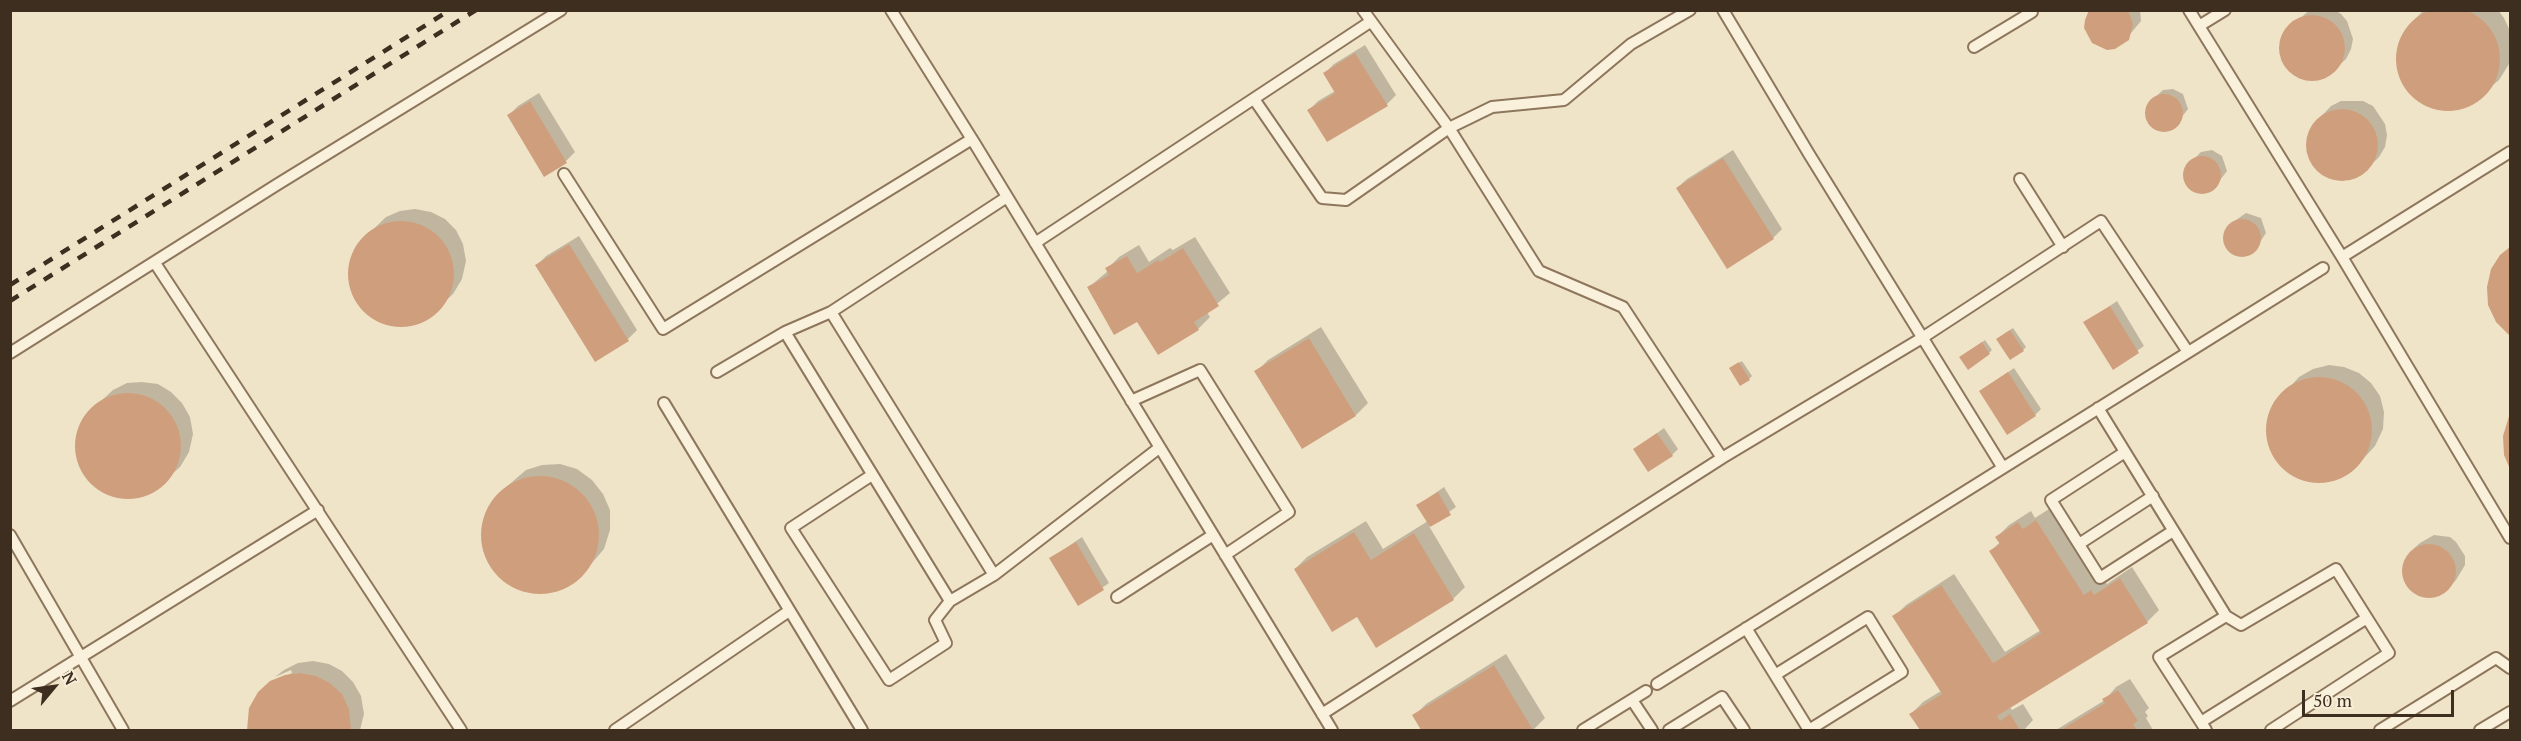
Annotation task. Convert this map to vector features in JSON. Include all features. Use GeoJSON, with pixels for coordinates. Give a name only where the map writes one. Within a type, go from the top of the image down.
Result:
{"type":"FeatureCollection","features":[{"type":"Feature","properties":{"kind":"lane"},"geometry":{"type":"LineString","coordinates":[[10,354],[278,184],[561,10]]}},
{"type":"Feature","properties":{"kind":"lane"},"geometry":{"type":"LineString","coordinates":[[891,10],[1332,730]]}},
{"type":"Feature","properties":{"kind":"lane"},"geometry":{"type":"LineString","coordinates":[[1363,10],[1449,128],[1539,271],[1623,307],[1722,458]]}},
{"type":"Feature","properties":{"kind":"lane"},"geometry":{"type":"LineString","coordinates":[[1254,99],[1323,198],[1346,200],[1449,128],[1492,107],[1564,100],[1631,44],[1690,10]]}},
{"type":"Feature","properties":{"kind":"lane"},"geometry":{"type":"LineString","coordinates":[[1723,10],[2003,468]]}},
{"type":"Feature","properties":{"kind":"lane"},"geometry":{"type":"LineString","coordinates":[[2189,10],[2342,257],[2511,538]]}},
{"type":"Feature","properties":{"kind":"lane"},"geometry":{"type":"LineString","coordinates":[[2199,26],[2225,10]]}},
{"type":"Feature","properties":{"kind":"lane"},"geometry":{"type":"LineString","coordinates":[[1974,47],[2032,11]]}},
{"type":"Feature","properties":{"kind":"lane"},"geometry":{"type":"LineString","coordinates":[[1035,243],[1370,22]]}},
{"type":"Feature","properties":{"kind":"lane"},"geometry":{"type":"LineString","coordinates":[[564,174],[663,329],[972,139]]}},
{"type":"Feature","properties":{"kind":"lane"},"geometry":{"type":"LineString","coordinates":[[2342,257],[2511,152]]}},
{"type":"Feature","properties":{"kind":"lane"},"geometry":{"type":"LineString","coordinates":[[2020,179],[2063,247]]}},
{"type":"Feature","properties":{"kind":"lane"},"geometry":{"type":"LineString","coordinates":[[717,372],[785,332],[831,312],[1007,197]]}},
{"type":"Feature","properties":{"kind":"lane"},"geometry":{"type":"LineString","coordinates":[[1322,714],[1722,458],[1923,338],[2101,221],[2188,352]]}},
{"type":"Feature","properties":{"kind":"lane"},"geometry":{"type":"LineString","coordinates":[[155,263],[461,730]]}},
{"type":"Feature","properties":{"kind":"lane"},"geometry":{"type":"LineString","coordinates":[[1657,684],[2323,268]]}},
{"type":"Feature","properties":{"kind":"lane"},"geometry":{"type":"LineString","coordinates":[[831,312],[994,574]]}},
{"type":"Feature","properties":{"kind":"lane"},"geometry":{"type":"LineString","coordinates":[[785,332],[950,601]]}},
{"type":"Feature","properties":{"kind":"lane"},"geometry":{"type":"LineString","coordinates":[[1131,401],[1200,369],[1288,512],[1225,555]]}},
{"type":"Feature","properties":{"kind":"lane"},"geometry":{"type":"LineString","coordinates":[[664,404],[862,730]]}},
{"type":"Feature","properties":{"kind":"lane"},"geometry":{"type":"LineString","coordinates":[[2098,408],[2226,616],[2241,625],[2336,569],[2389,653],[2271,730]]}},
{"type":"Feature","properties":{"kind":"lane"},"geometry":{"type":"LineString","coordinates":[[872,474],[791,528],[889,680],[946,643],[934,620],[950,601],[994,574],[1160,448]]}},
{"type":"Feature","properties":{"kind":"lane"},"geometry":{"type":"LineString","coordinates":[[2125,452],[2051,500],[2100,578],[2174,531]]}},
{"type":"Feature","properties":{"kind":"lane"},"geometry":{"type":"LineString","coordinates":[[2079,544],[2153,496]]}},
{"type":"Feature","properties":{"kind":"lane"},"geometry":{"type":"LineString","coordinates":[[10,701],[318,510]]}},
{"type":"Feature","properties":{"kind":"lane"},"geometry":{"type":"LineString","coordinates":[[10,536],[123,730]]}},
{"type":"Feature","properties":{"kind":"lane"},"geometry":{"type":"LineString","coordinates":[[1117,597],[1213,536]]}},
{"type":"Feature","properties":{"kind":"lane"},"geometry":{"type":"LineString","coordinates":[[615,730],[789,611]]}},
{"type":"Feature","properties":{"kind":"lane"},"geometry":{"type":"LineString","coordinates":[[2226,616],[2159,657],[2204,726],[2367,618]]}},
{"type":"Feature","properties":{"kind":"lane"},"geometry":{"type":"LineString","coordinates":[[1746,628],[1775,675],[1809,730],[1902,672],[1868,617],[1775,675]]}},
{"type":"Feature","properties":{"kind":"lane"},"geometry":{"type":"LineString","coordinates":[[2380,730],[2496,658],[2511,668]]}},
{"type":"Feature","properties":{"kind":"lane"},"geometry":{"type":"LineString","coordinates":[[1583,730],[1646,691]]}},
{"type":"Feature","properties":{"kind":"lane"},"geometry":{"type":"LineString","coordinates":[[1669,730],[1722,697],[1744,730]]}},
{"type":"Feature","properties":{"kind":"lane"},"geometry":{"type":"LineString","coordinates":[[1632,700],[1652,730]]}},
{"type":"Feature","properties":{"kind":"lane"},"geometry":{"type":"LineString","coordinates":[[2480,730],[2511,712]]}},
{"type":"Feature","properties":{"kind":"building"},"geometry":{"type":"Polygon","coordinates":[[[2448,7],[2468,11],[2485,22],[2496,39],[2500,59],[2496,79],[2485,96],[2468,107],[2448,111],[2428,107],[2411,96],[2400,79],[2396,59],[2400,39],[2411,22],[2428,11],[2448,7]]]}},
{"type":"Feature","properties":{"kind":"building"},"geometry":{"type":"Polygon","coordinates":[[[2089,10],[2128,10],[2133,24],[2129,40],[2115,49],[2107,50],[2092,43],[2084,28],[2089,10]]]}},
{"type":"Feature","properties":{"kind":"building"},"geometry":{"type":"Polygon","coordinates":[[[2312,15],[2324,18],[2335,25],[2342,36],[2345,48],[2342,60],[2335,71],[2324,78],[2312,81],[2300,78],[2289,71],[2282,60],[2279,48],[2282,36],[2289,25],[2300,18],[2312,15]]]}},
{"type":"Feature","properties":{"kind":"building"},"geometry":{"type":"Polygon","coordinates":[[[1355,53],[1388,106],[1327,142],[1307,110],[1335,93],[1323,73],[1355,53]]]}},
{"type":"Feature","properties":{"kind":"building"},"geometry":{"type":"Polygon","coordinates":[[[2164,94],[2178,99],[2183,113],[2178,127],[2164,132],[2150,127],[2145,113],[2150,99],[2164,94]]]}},
{"type":"Feature","properties":{"kind":"building"},"geometry":{"type":"Polygon","coordinates":[[[530,101],[567,163],[544,177],[507,115],[530,101]]]}},
{"type":"Feature","properties":{"kind":"building"},"geometry":{"type":"Polygon","coordinates":[[[2349,109],[2368,119],[2376,131],[2378,145],[2376,159],[2368,171],[2356,179],[2335,181],[2316,171],[2308,159],[2306,138],[2316,119],[2328,111],[2349,109]]]}},
{"type":"Feature","properties":{"kind":"building"},"geometry":{"type":"Polygon","coordinates":[[[2202,156],[2216,161],[2221,175],[2216,189],[2202,194],[2188,189],[2183,175],[2188,161],[2202,156]]]}},
{"type":"Feature","properties":{"kind":"building"},"geometry":{"type":"Polygon","coordinates":[[[1723,158],[1774,239],[1727,269],[1676,188],[1723,158]]]}},
{"type":"Feature","properties":{"kind":"building"},"geometry":{"type":"Polygon","coordinates":[[[2242,219],[2256,224],[2261,238],[2256,252],[2242,257],[2228,252],[2223,238],[2228,224],[2242,219]]]}},
{"type":"Feature","properties":{"kind":"building"},"geometry":{"type":"Polygon","coordinates":[[[401,221],[421,225],[438,237],[450,254],[454,274],[450,294],[438,311],[421,323],[401,327],[381,323],[364,311],[352,294],[348,274],[352,254],[364,237],[381,225],[401,221]]]}},
{"type":"Feature","properties":{"kind":"building"},"geometry":{"type":"Polygon","coordinates":[[[569,244],[629,341],[595,362],[535,265],[569,244]]]}},
{"type":"Feature","properties":{"kind":"building"},"geometry":{"type":"Polygon","coordinates":[[[2510,247],[2510,336],[2496,322],[2488,305],[2487,287],[2491,269],[2500,255],[2510,247]]]}},
{"type":"Feature","properties":{"kind":"building"},"geometry":{"type":"Polygon","coordinates":[[[1183,248],[1219,306],[1194,322],[1199,330],[1158,355],[1137,322],[1114,335],[1087,287],[1109,275],[1105,268],[1127,256],[1137,273],[1183,248]]]}},
{"type":"Feature","properties":{"kind":"building"},"geometry":{"type":"Polygon","coordinates":[[[2110,306],[2139,353],[2113,370],[2083,322],[2110,306]]]}},
{"type":"Feature","properties":{"kind":"building"},"geometry":{"type":"Polygon","coordinates":[[[2010,330],[2024,351],[2010,360],[1996,339],[2010,330]]]}},
{"type":"Feature","properties":{"kind":"building"},"geometry":{"type":"Polygon","coordinates":[[[1309,338],[1356,416],[1302,449],[1254,371],[1309,338]]]}},
{"type":"Feature","properties":{"kind":"building"},"geometry":{"type":"Polygon","coordinates":[[[1982,342],[1990,354],[1968,370],[1959,357],[1982,342]]]}},
{"type":"Feature","properties":{"kind":"building"},"geometry":{"type":"Polygon","coordinates":[[[1739,362],[1750,380],[1740,386],[1729,368],[1739,362]]]}},
{"type":"Feature","properties":{"kind":"building"},"geometry":{"type":"Polygon","coordinates":[[[2008,372],[2036,416],[2007,435],[1979,391],[2008,372]]]}},
{"type":"Feature","properties":{"kind":"building"},"geometry":{"type":"Polygon","coordinates":[[[2319,377],[2339,381],[2356,393],[2368,410],[2372,430],[2368,450],[2356,467],[2339,479],[2319,483],[2299,479],[2282,467],[2270,450],[2266,430],[2270,410],[2282,393],[2299,381],[2319,377]]]}},
{"type":"Feature","properties":{"kind":"building"},"geometry":{"type":"Polygon","coordinates":[[[128,393],[148,397],[165,409],[177,426],[181,446],[177,466],[165,483],[148,495],[128,499],[108,495],[91,483],[79,466],[75,446],[79,426],[91,409],[108,397],[128,393]]]}},
{"type":"Feature","properties":{"kind":"building"},"geometry":{"type":"Polygon","coordinates":[[[2510,413],[2510,469],[2504,455],[2503,436],[2510,413]]]}},
{"type":"Feature","properties":{"kind":"building"},"geometry":{"type":"Polygon","coordinates":[[[1657,433],[1673,456],[1648,472],[1633,449],[1657,433]]]}},
{"type":"Feature","properties":{"kind":"building"},"geometry":{"type":"Polygon","coordinates":[[[540,476],[563,480],[582,493],[595,512],[599,535],[595,558],[582,577],[563,590],[540,594],[517,590],[498,577],[485,558],[481,535],[485,512],[498,493],[517,480],[540,476]]]}},
{"type":"Feature","properties":{"kind":"building"},"geometry":{"type":"Polygon","coordinates":[[[1438,492],[1451,515],[1430,527],[1416,505],[1438,492]]]}},
{"type":"Feature","properties":{"kind":"building"},"geometry":{"type":"Polygon","coordinates":[[[2036,520],[2084,595],[2091,590],[2094,595],[2120,578],[2148,623],[1997,716],[2000,721],[2010,714],[2020,730],[1920,730],[1909,714],[1942,694],[1892,616],[1941,585],[1993,663],[2041,633],[1989,551],[2000,544],[1995,537],[2018,522],[2023,529],[2036,520]]]}},
{"type":"Feature","properties":{"kind":"building"},"geometry":{"type":"Polygon","coordinates":[[[1354,532],[1371,560],[1414,533],[1454,600],[1376,648],[1357,617],[1332,632],[1294,569],[1354,532]]]}},
{"type":"Feature","properties":{"kind":"building"},"geometry":{"type":"Polygon","coordinates":[[[1076,542],[1104,590],[1078,606],[1049,558],[1076,542]]]}},
{"type":"Feature","properties":{"kind":"building"},"geometry":{"type":"Polygon","coordinates":[[[2424,544],[2434,544],[2444,548],[2452,556],[2456,571],[2452,586],[2444,594],[2434,598],[2424,598],[2414,594],[2406,586],[2402,576],[2402,566],[2406,556],[2414,548],[2424,544]]]}},
{"type":"Feature","properties":{"kind":"building"},"geometry":{"type":"Polygon","coordinates":[[[1494,665],[1533,730],[1421,730],[1412,715],[1494,665]]]}},
{"type":"Feature","properties":{"kind":"building"},"geometry":{"type":"Polygon","coordinates":[[[300,673],[316,676],[330,683],[342,694],[349,709],[351,730],[247,730],[249,708],[258,692],[270,681],[285,675],[300,673]]]}},
{"type":"Feature","properties":{"kind":"building"},"geometry":{"type":"Polygon","coordinates":[[[2118,690],[2138,721],[2133,724],[2136,729],[2061,730],[2105,703],[2102,699],[2118,690]]]}},
{"type":"Feature","properties":{"kind":"railway"},"geometry":{"type":"LineString","coordinates":[[10,285],[450,10]]}},
{"type":"Feature","properties":{"kind":"railway"},"geometry":{"type":"LineString","coordinates":[[10,301],[476,10]]}}]}
